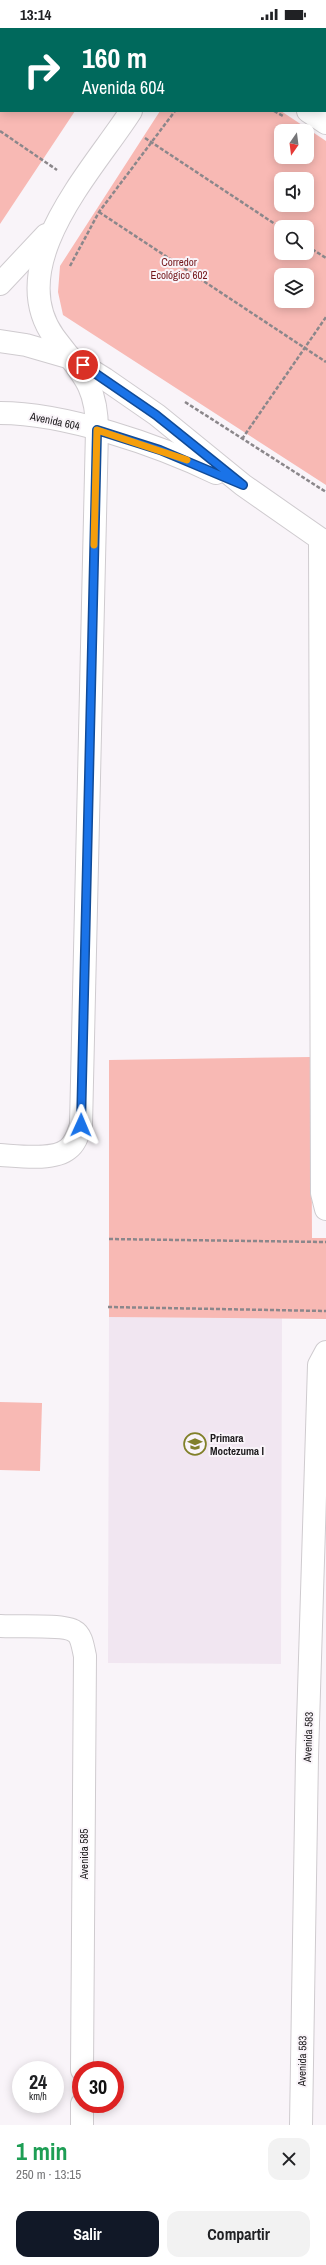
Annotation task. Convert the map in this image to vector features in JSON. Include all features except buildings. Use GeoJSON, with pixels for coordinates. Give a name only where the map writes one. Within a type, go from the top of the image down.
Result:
{"type":"FeatureCollection","features":[{"type":"Feature","properties":{"kind":"street","name":"Avenida 604"},"geometry":{"type":"LineString","coordinates":[[72,358],[54,336],[46,323],[42,308],[40,269],[45,247],[54,227],[79,185],[130,112]]}},
{"type":"Feature","properties":{"kind":"street"},"geometry":{"type":"LineString","coordinates":[[310,112],[326,123]]}},
{"type":"Feature","properties":{"kind":"street","name":"Avenida 604"},"geometry":{"type":"LineString","coordinates":[[0,284],[54,227]]}},
{"type":"Feature","properties":{"kind":"street","name":"Avenida 604"},"geometry":{"type":"LineString","coordinates":[[0,341],[26,345],[72,358],[156,415],[243,485],[323,541]]}},
{"type":"Feature","properties":{"kind":"street"},"geometry":{"type":"LineString","coordinates":[[0,1155],[47,1156],[58,1154],[68,1149],[76,1139],[81,1125],[97,430],[94,395],[89,384],[72,358]]}},
{"type":"Feature","properties":{"kind":"street","name":"Avenida 604"},"geometry":{"type":"LineString","coordinates":[[0,413],[18,413],[97,430],[160,450],[243,485]]}},
{"type":"Feature","properties":{"kind":"street"},"geometry":{"type":"LineString","coordinates":[[323,541],[322,1193],[326,1209]]}},
{"type":"Feature","properties":{"kind":"street","name":"Avenida 583"},"geometry":{"type":"LineString","coordinates":[[301,2125],[307,1756],[318,1372],[319,1364],[326,1352]]}},
{"type":"Feature","properties":{"kind":"street","name":"Avenida 585"},"geometry":{"type":"LineString","coordinates":[[0,1626],[62,1628],[74,1631],[80,1639],[85,1656],[82,2061]]}},
{"type":"Feature","properties":{"kind":"street"},"geometry":{"type":"LineString","coordinates":[[82,2113],[82,2125]]}},
{"type":"Feature","properties":{"kind":"path"},"geometry":{"type":"LineString","coordinates":[[67,270],[99,212],[175,112]]}},
{"type":"Feature","properties":{"kind":"path"},"geometry":{"type":"LineString","coordinates":[[0,131],[79,185]]}},
{"type":"Feature","properties":{"kind":"path"},"geometry":{"type":"LineString","coordinates":[[151,142],[274,223]]}},
{"type":"Feature","properties":{"kind":"path"},"geometry":{"type":"LineString","coordinates":[[99,212],[326,362]]}},
{"type":"Feature","properties":{"kind":"path"},"geometry":{"type":"LineString","coordinates":[[314,250],[326,258]]}},
{"type":"Feature","properties":{"kind":"path"},"geometry":{"type":"LineString","coordinates":[[242,439],[305,349],[326,316]]}},
{"type":"Feature","properties":{"kind":"path"},"geometry":{"type":"LineString","coordinates":[[184,401],[326,492]]}},
{"type":"Feature","properties":{"kind":"path"},"geometry":{"type":"LineString","coordinates":[[109,1239],[326,1242]]}},
{"type":"Feature","properties":{"kind":"path"},"geometry":{"type":"LineString","coordinates":[[108,1307],[326,1311]]}},
{"type":"Feature","properties":{"kind":"shaded area","name":"Primara Moctezuma I"},"geometry":{"type":"Polygon","coordinates":[[[109,1317],[282,1318],[281,1664],[108,1663],[109,1317]]]}},
{"type":"Feature","properties":{"kind":"green space"},"geometry":{"type":"Polygon","coordinates":[[[0,112],[74,112],[0,224],[0,112]]]}},
{"type":"Feature","properties":{"kind":"green space","name":"Corredor Ecológico 602"},"geometry":{"type":"Polygon","coordinates":[[[159,112],[282,112],[300,124],[274,124],[274,164],[314,164],[314,133],[326,141],[326,485],[63,315],[58,292],[60,266],[159,112]]]}},
{"type":"Feature","properties":{"kind":"green space"},"geometry":{"type":"Polygon","coordinates":[[[311,1057],[312,1238],[326,1238],[326,1319],[109,1317],[109,1060],[311,1057]]]}},
{"type":"Feature","properties":{"kind":"green space"},"geometry":{"type":"Polygon","coordinates":[[[0,1402],[42,1403],[40,1471],[0,1470],[0,1402]]]}},
{"type":"Feature","properties":{"kind":"slow traffic"},"geometry":{"type":"LineString","coordinates":[[94,545],[97,430],[187,460]]}},
{"type":"Feature","properties":{"kind":"place","name":"Primara Moctezuma I"},"geometry":{"type":"Point","coordinates":[195,1444]}},
{"type":"Feature","properties":{"kind":"route"},"geometry":{"type":"LineString","coordinates":[[81,1125],[97,430],[160,450],[202,466],[243,485],[156,415],[83,365]]}}]}
